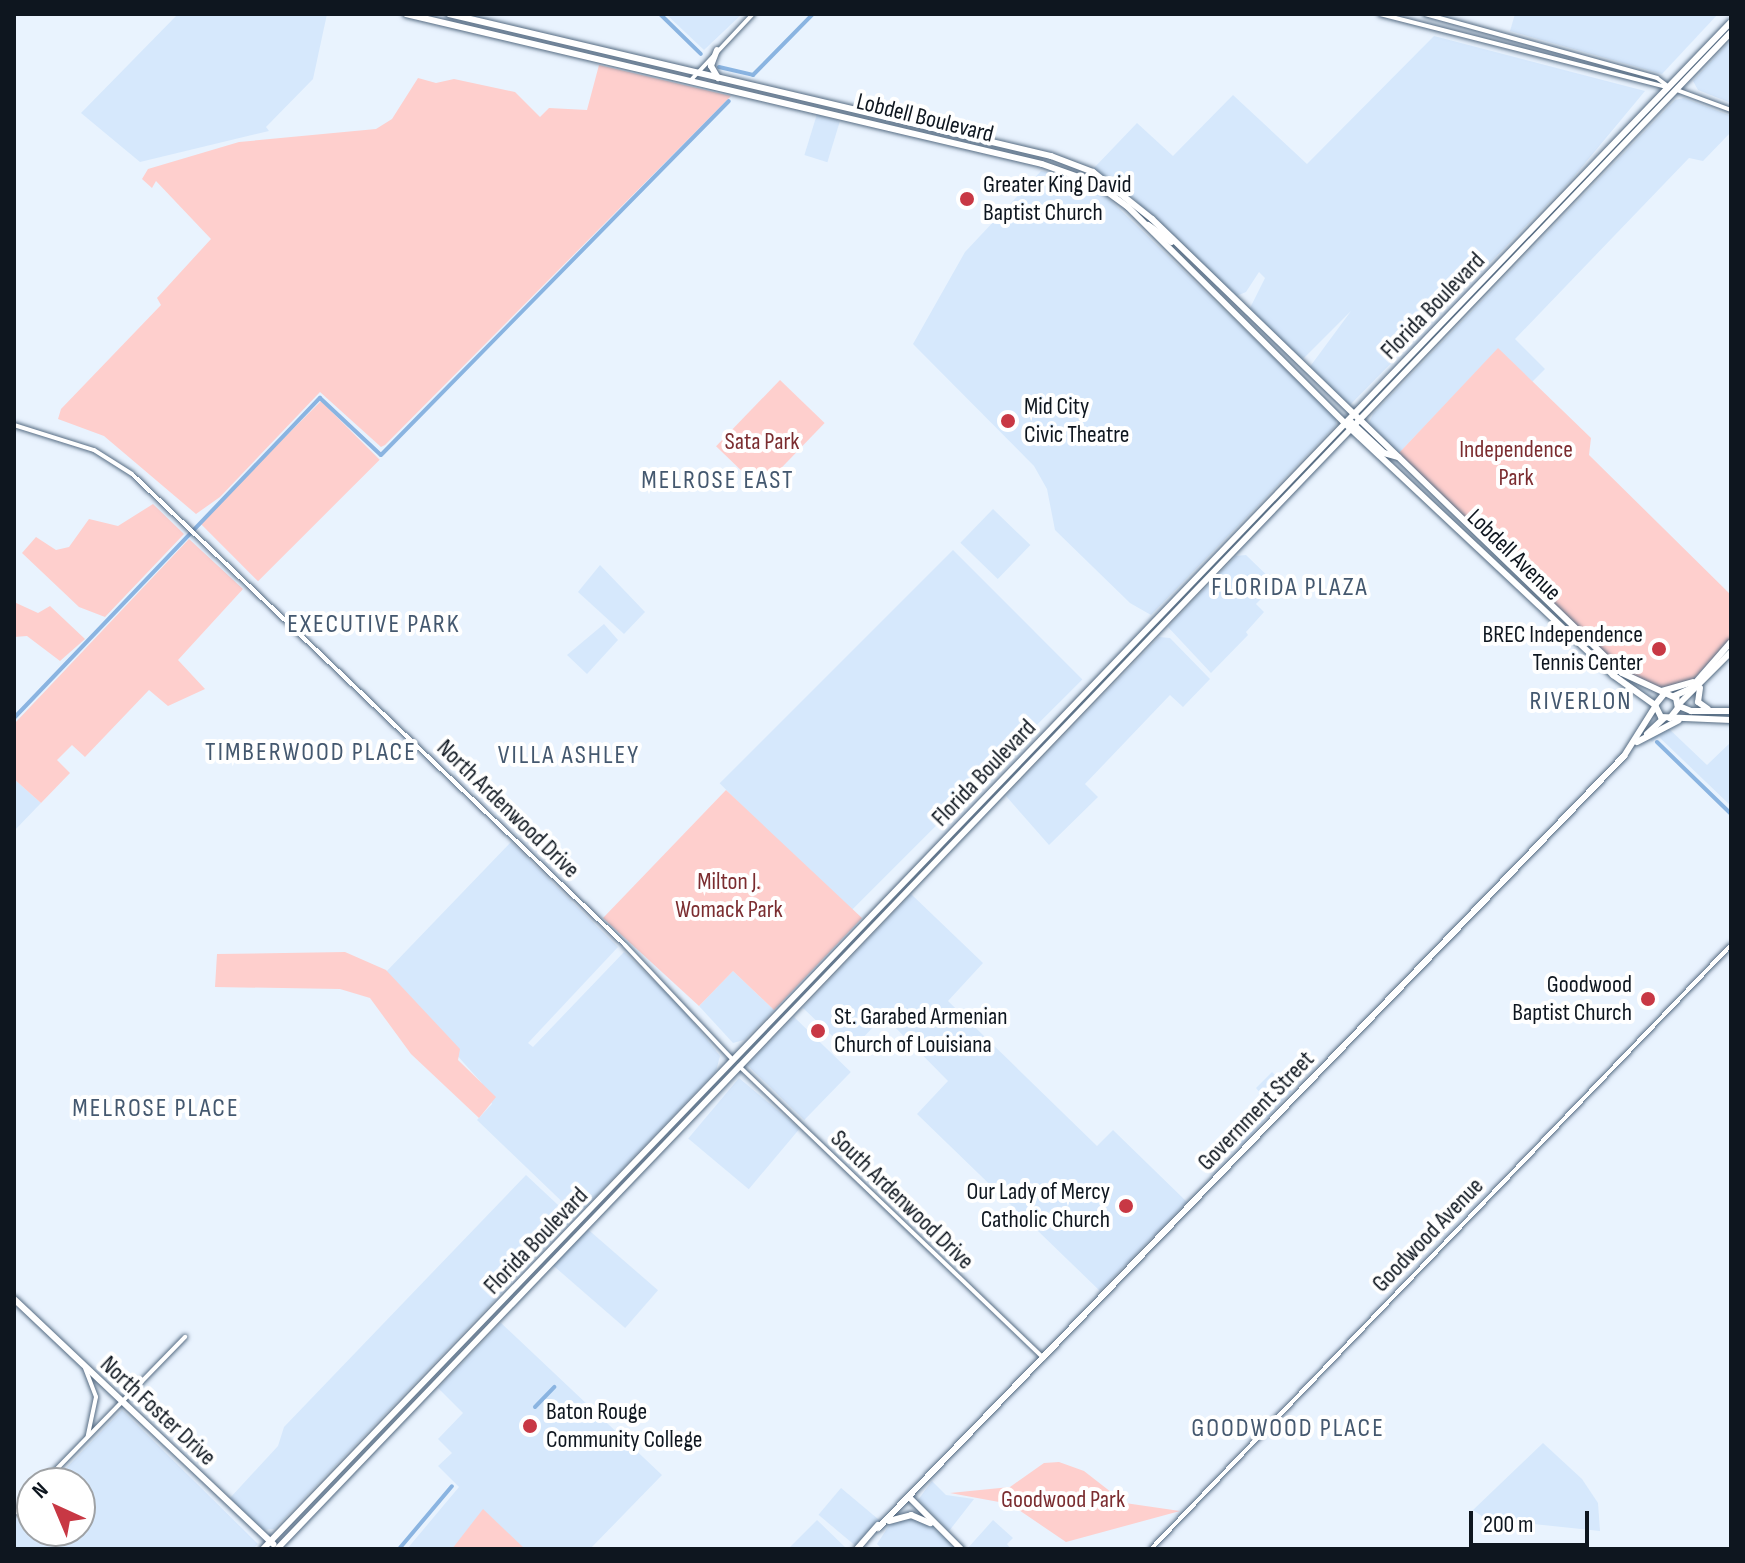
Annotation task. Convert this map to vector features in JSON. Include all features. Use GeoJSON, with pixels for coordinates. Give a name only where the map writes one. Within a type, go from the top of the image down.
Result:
{"type":"FeatureCollection","features":[{"type":"Feature","properties":{"kind":"main road","name":"Lobdell Boulevard"},"geometry":{"type":"LineString","coordinates":[[406,14],[1042,164],[1102,187],[1146,225],[1237,316],[1352,422]]}},
{"type":"Feature","properties":{"kind":"main road","name":"Lobdell Boulevard"},"geometry":{"type":"LineString","coordinates":[[449,14],[1051,156],[1115,185],[1239,304],[1352,422]]}},
{"type":"Feature","properties":{"kind":"main road","name":"Florida Boulevard"},"geometry":{"type":"LineString","coordinates":[[1538,227],[1589,180],[1731,27]]}},
{"type":"Feature","properties":{"kind":"main road","name":"Florida Boulevard"},"geometry":{"type":"LineString","coordinates":[[864,930],[1122,656],[1430,341],[1607,151],[1721,42],[1731,27]]}},
{"type":"Feature","properties":{"kind":"main road"},"geometry":{"type":"LineString","coordinates":[[495,35],[516,36],[521,31]]}},
{"type":"Feature","properties":{"kind":"main road"},"geometry":{"type":"LineString","coordinates":[[589,57],[591,48]]}},
{"type":"Feature","properties":{"kind":"main road"},"geometry":{"type":"LineString","coordinates":[[717,50],[711,66],[718,78]]}},
{"type":"Feature","properties":{"kind":"main road"},"geometry":{"type":"LineString","coordinates":[[609,62],[636,58]]}},
{"type":"Feature","properties":{"kind":"main road"},"geometry":{"type":"LineString","coordinates":[[953,143],[955,134]]}},
{"type":"Feature","properties":{"kind":"main road"},"geometry":{"type":"LineString","coordinates":[[1589,180],[1607,151]]}},
{"type":"Feature","properties":{"kind":"main road"},"geometry":{"type":"LineString","coordinates":[[1042,164],[1051,156]]}},
{"type":"Feature","properties":{"kind":"main road"},"geometry":{"type":"LineString","coordinates":[[1152,219],[1146,225],[1175,241]]}},
{"type":"Feature","properties":{"kind":"main road"},"geometry":{"type":"LineString","coordinates":[[1210,290],[1231,305],[1239,304]]}},
{"type":"Feature","properties":{"kind":"main road"},"geometry":{"type":"LineString","coordinates":[[1237,316],[1262,328]]}},
{"type":"Feature","properties":{"kind":"main road","name":"Lobdell Avenue"},"geometry":{"type":"LineString","coordinates":[[1352,422],[1398,457],[1448,502],[1622,673],[1655,692],[1670,695]]}},
{"type":"Feature","properties":{"kind":"main road","name":"Lobdell Avenue"},"geometry":{"type":"LineString","coordinates":[[1352,422],[1624,685],[1667,718]]}},
{"type":"Feature","properties":{"kind":"main road"},"geometry":{"type":"LineString","coordinates":[[1409,479],[1448,502]]}},
{"type":"Feature","properties":{"kind":"main road","name":"Florida Boulevard"},"geometry":{"type":"LineString","coordinates":[[277,1549],[413,1400],[864,930],[1113,676],[1274,503]]}},
{"type":"Feature","properties":{"kind":"main road"},"geometry":{"type":"LineString","coordinates":[[1678,705],[1731,642]]}},
{"type":"Feature","properties":{"kind":"main road"},"geometry":{"type":"LineString","coordinates":[[1655,706],[1670,695],[1688,691],[1731,652]]}},
{"type":"Feature","properties":{"kind":"main road"},"geometry":{"type":"LineString","coordinates":[[1113,676],[1122,656]]}},
{"type":"Feature","properties":{"kind":"main road"},"geometry":{"type":"LineString","coordinates":[[1655,692],[1683,688],[1703,678]]}},
{"type":"Feature","properties":{"kind":"main road"},"geometry":{"type":"LineString","coordinates":[[1703,678],[1697,700],[1710,710]]}},
{"type":"Feature","properties":{"kind":"main road"},"geometry":{"type":"LineString","coordinates":[[1670,695],[1678,705],[1731,711]]}},
{"type":"Feature","properties":{"kind":"main road"},"geometry":{"type":"LineString","coordinates":[[1647,700],[1651,716]]}},
{"type":"Feature","properties":{"kind":"main road","name":"Government Street"},"geometry":{"type":"LineString","coordinates":[[857,1549],[1637,742],[1678,705]]}},
{"type":"Feature","properties":{"kind":"main road","name":"Government Street"},"geometry":{"type":"LineString","coordinates":[[1637,742],[1655,706]]}},
{"type":"Feature","properties":{"kind":"main road"},"geometry":{"type":"LineString","coordinates":[[1645,737],[1686,717]]}},
{"type":"Feature","properties":{"kind":"main road"},"geometry":{"type":"LineString","coordinates":[[1667,718],[1731,719]]}},
{"type":"Feature","properties":{"kind":"main road","name":"North Foster Drive"},"geometry":{"type":"LineString","coordinates":[[14,1299],[277,1549]]}},
{"type":"Feature","properties":{"kind":"main road","name":"Florida Boulevard"},"geometry":{"type":"LineString","coordinates":[[263,1549],[413,1400]]}},
{"type":"Feature","properties":{"kind":"main road"},"geometry":{"type":"LineString","coordinates":[[909,1497],[961,1549]]}},
{"type":"Feature","properties":{"kind":"main road","name":"Government Street"},"geometry":{"type":"LineString","coordinates":[[878,1528],[901,1505]]}},
{"type":"Feature","properties":{"kind":"main road"},"geometry":{"type":"LineString","coordinates":[[887,1521],[911,1515],[934,1522]]}},
{"type":"Feature","properties":{"kind":"street"},"geometry":{"type":"LineString","coordinates":[[690,81],[693,72],[753,14]]}},
{"type":"Feature","properties":{"kind":"street"},"geometry":{"type":"LineString","coordinates":[[1380,14],[1653,88],[1672,89],[1731,110]]}},
{"type":"Feature","properties":{"kind":"street"},"geometry":{"type":"LineString","coordinates":[[1425,14],[1657,78],[1672,89]]}},
{"type":"Feature","properties":{"kind":"street","name":"North Ardenwood Drive"},"geometry":{"type":"LineString","coordinates":[[14,425],[94,450],[132,474],[625,945],[736,1063]]}},
{"type":"Feature","properties":{"kind":"street","name":"Goodwood Avenue"},"geometry":{"type":"LineString","coordinates":[[1151,1549],[1731,945]]}},
{"type":"Feature","properties":{"kind":"street","name":"South Ardenwood Drive"},"geometry":{"type":"LineString","coordinates":[[736,1063],[1043,1358]]}},
{"type":"Feature","properties":{"kind":"street"},"geometry":{"type":"LineString","coordinates":[[59,1467],[185,1337]]}},
{"type":"Feature","properties":{"kind":"street"},"geometry":{"type":"LineString","coordinates":[[84,1366],[96,1397],[87,1439]]}},
{"type":"Feature","properties":{"kind":"shaded area"},"geometry":{"type":"Polygon","coordinates":[[[178,14],[327,14],[313,79],[266,127],[269,131],[140,162],[81,113],[178,14]]]}},
{"type":"Feature","properties":{"kind":"shaded area"},"geometry":{"type":"Polygon","coordinates":[[[666,14],[742,14],[704,50],[666,14]]]}},
{"type":"Feature","properties":{"kind":"shaded area"},"geometry":{"type":"Polygon","coordinates":[[[1515,14],[1718,14],[1662,74],[1510,31],[1515,14]]]}},
{"type":"Feature","properties":{"kind":"shaded area"},"geometry":{"type":"Polygon","coordinates":[[[1434,36],[1645,91],[1571,180],[1348,407],[1309,368],[1351,311],[1301,361],[1249,310],[1265,278],[1259,272],[1246,292],[1234,297],[1130,195],[1093,169],[1137,123],[1173,156],[1233,95],[1307,164],[1434,36]]]}},
{"type":"Feature","properties":{"kind":"shaded area"},"geometry":{"type":"Polygon","coordinates":[[[1731,40],[1731,103],[1698,90],[1693,81],[1731,40]]]}},
{"type":"Feature","properties":{"kind":"shaded area"},"geometry":{"type":"Polygon","coordinates":[[[1684,98],[1731,116],[1731,132],[1703,161],[1689,158],[1515,339],[1545,369],[1532,382],[1498,349],[1399,453],[1368,425],[1373,414],[1675,100],[1684,98]]]}},
{"type":"Feature","properties":{"kind":"shaded area"},"geometry":{"type":"Polygon","coordinates":[[[817,114],[840,121],[827,162],[804,155],[817,114]]]}},
{"type":"Feature","properties":{"kind":"shaded area"},"geometry":{"type":"Polygon","coordinates":[[[1041,171],[1064,174],[1104,194],[1336,418],[1336,425],[1151,615],[1130,603],[1055,530],[1047,489],[1034,466],[913,344],[965,252],[1041,171]]]}},
{"type":"Feature","properties":{"kind":"shaded area"},"geometry":{"type":"Polygon","coordinates":[[[993,509],[1030,545],[998,579],[960,543],[993,509]]]}},
{"type":"Feature","properties":{"kind":"shaded area"},"geometry":{"type":"Polygon","coordinates":[[[953,550],[1082,679],[849,913],[720,783],[953,550]]]}},
{"type":"Feature","properties":{"kind":"shaded area"},"geometry":{"type":"Polygon","coordinates":[[[1246,555],[1276,584],[1256,604],[1264,612],[1246,632],[1248,635],[1211,673],[1168,627],[1236,556],[1246,555]]]}},
{"type":"Feature","properties":{"kind":"shaded area"},"geometry":{"type":"Polygon","coordinates":[[[600,565],[645,612],[624,634],[578,592],[600,565]]]}},
{"type":"Feature","properties":{"kind":"shaded area"},"geometry":{"type":"Polygon","coordinates":[[[604,624],[618,640],[587,674],[567,655],[604,624]]]}},
{"type":"Feature","properties":{"kind":"shaded area"},"geometry":{"type":"Polygon","coordinates":[[[1159,637],[1170,638],[1210,679],[1183,707],[1170,695],[1085,784],[1098,797],[1049,845],[1006,796],[1159,637]]]}},
{"type":"Feature","properties":{"kind":"shaded area"},"geometry":{"type":"Polygon","coordinates":[[[1666,726],[1707,765],[1731,742],[1730,805],[1659,737],[1652,742],[1648,738],[1666,726]]]}},
{"type":"Feature","properties":{"kind":"shaded area"},"geometry":{"type":"Polygon","coordinates":[[[14,779],[41,803],[14,831],[14,779]]]}},
{"type":"Feature","properties":{"kind":"shaded area"},"geometry":{"type":"Polygon","coordinates":[[[511,842],[618,947],[528,1043],[533,1047],[624,952],[682,1008],[720,1056],[716,1071],[577,1216],[477,1120],[492,1104],[481,1082],[384,974],[511,842]]]}},
{"type":"Feature","properties":{"kind":"shaded area"},"geometry":{"type":"Polygon","coordinates":[[[911,894],[983,963],[948,1001],[1097,1146],[1113,1130],[1187,1202],[1100,1291],[917,1114],[948,1081],[884,1016],[849,1052],[803,1008],[911,894]]]}},
{"type":"Feature","properties":{"kind":"shaded area"},"geometry":{"type":"Polygon","coordinates":[[[733,971],[774,1010],[744,1040],[733,1043],[699,1006],[733,971]]]}},
{"type":"Feature","properties":{"kind":"shaded area"},"geometry":{"type":"Polygon","coordinates":[[[794,1017],[851,1072],[804,1120],[747,1065],[794,1017]]]}},
{"type":"Feature","properties":{"kind":"shaded area"},"geometry":{"type":"Polygon","coordinates":[[[1272,1072],[1292,1091],[1240,1146],[1227,1133],[1262,1095],[1256,1088],[1272,1072]]]}},
{"type":"Feature","properties":{"kind":"shaded area"},"geometry":{"type":"Polygon","coordinates":[[[739,1078],[800,1129],[749,1189],[688,1139],[739,1078]]]}},
{"type":"Feature","properties":{"kind":"shaded area"},"geometry":{"type":"Polygon","coordinates":[[[526,1175],[573,1219],[274,1529],[263,1530],[230,1498],[278,1446],[284,1427],[526,1175]]]}},
{"type":"Feature","properties":{"kind":"shaded area"},"geometry":{"type":"Polygon","coordinates":[[[584,1226],[658,1290],[625,1328],[551,1264],[584,1226]]]}},
{"type":"Feature","properties":{"kind":"shaded area","name":"Baton Rouge Community College"},"geometry":{"type":"Polygon","coordinates":[[[501,1323],[662,1475],[590,1549],[407,1549],[459,1487],[438,1466],[452,1453],[438,1439],[463,1413],[438,1388],[501,1323]]]}},
{"type":"Feature","properties":{"kind":"shaded area"},"geometry":{"type":"Polygon","coordinates":[[[122,1410],[258,1544],[253,1549],[14,1549],[16,1520],[16,1547],[96,1547],[96,1467],[67,1467],[122,1410]]]}},
{"type":"Feature","properties":{"kind":"shaded area"},"geometry":{"type":"Polygon","coordinates":[[[1543,1443],[1582,1479],[1598,1503],[1600,1531],[1486,1519],[1473,1510],[1543,1443]]]}},
{"type":"Feature","properties":{"kind":"shaded area"},"geometry":{"type":"Polygon","coordinates":[[[932,1481],[946,1495],[974,1499],[949,1531],[918,1500],[932,1481]]]}},
{"type":"Feature","properties":{"kind":"shaded area"},"geometry":{"type":"Polygon","coordinates":[[[841,1488],[880,1521],[858,1548],[819,1515],[841,1488]]]}},
{"type":"Feature","properties":{"kind":"shaded area"},"geometry":{"type":"Polygon","coordinates":[[[914,1518],[928,1522],[956,1549],[882,1549],[877,1544],[890,1524],[914,1518]]]}},
{"type":"Feature","properties":{"kind":"shaded area"},"geometry":{"type":"Polygon","coordinates":[[[817,1520],[847,1549],[784,1549],[790,1547],[817,1520]]]}},
{"type":"Feature","properties":{"kind":"shaded area"},"geometry":{"type":"Polygon","coordinates":[[[993,1520],[1013,1538],[1007,1544],[1011,1549],[967,1549],[993,1520]]]}},
{"type":"Feature","properties":{"kind":"green space"},"geometry":{"type":"Polygon","coordinates":[[[599,65],[731,96],[385,445],[381,447],[320,392],[220,497],[196,514],[104,436],[58,419],[61,409],[161,305],[157,298],[211,239],[156,181],[152,188],[142,179],[148,169],[239,142],[376,129],[392,119],[418,78],[436,83],[454,79],[515,92],[540,117],[549,108],[587,110],[599,65]]]}},
{"type":"Feature","properties":{"kind":"green space","name":"Independence Park"},"geometry":{"type":"Polygon","coordinates":[[[1498,348],[1591,438],[1589,455],[1731,595],[1731,638],[1692,681],[1670,688],[1651,686],[1617,667],[1399,453],[1498,348]]]}},
{"type":"Feature","properties":{"kind":"green space","name":"Sata Park"},"geometry":{"type":"Polygon","coordinates":[[[780,380],[825,423],[761,489],[716,446],[780,380]]]}},
{"type":"Feature","properties":{"kind":"green space"},"geometry":{"type":"Polygon","coordinates":[[[321,401],[380,460],[258,581],[199,523],[321,401]]]}},
{"type":"Feature","properties":{"kind":"green space"},"geometry":{"type":"Polygon","coordinates":[[[153,504],[184,534],[105,617],[79,607],[22,553],[36,537],[56,550],[69,547],[89,519],[118,526],[153,504]]]}},
{"type":"Feature","properties":{"kind":"green space"},"geometry":{"type":"Polygon","coordinates":[[[189,539],[243,589],[178,660],[205,689],[168,706],[149,690],[85,757],[72,745],[57,760],[70,773],[41,803],[14,779],[14,724],[189,539]]]}},
{"type":"Feature","properties":{"kind":"green space"},"geometry":{"type":"Polygon","coordinates":[[[14,602],[38,613],[50,606],[85,639],[60,661],[27,636],[14,637],[14,602]]]}},
{"type":"Feature","properties":{"kind":"green space","name":"Milton J. Womack Park"},"geometry":{"type":"Polygon","coordinates":[[[726,790],[862,918],[774,1010],[733,971],[699,1006],[603,918],[726,790]]]}},
{"type":"Feature","properties":{"kind":"green space"},"geometry":{"type":"Polygon","coordinates":[[[345,952],[386,970],[460,1049],[458,1060],[496,1097],[479,1118],[411,1054],[370,998],[340,989],[215,987],[217,954],[345,952]]]}},
{"type":"Feature","properties":{"kind":"green space","name":"Goodwood Park"},"geometry":{"type":"Polygon","coordinates":[[[1059,1462],[1084,1471],[1125,1503],[1180,1511],[1066,1542],[1010,1504],[950,1493],[1010,1487],[1044,1463],[1059,1462]]]}},
{"type":"Feature","properties":{"kind":"green space"},"geometry":{"type":"Polygon","coordinates":[[[483,1509],[525,1549],[452,1549],[483,1509]]]}},
{"type":"Feature","properties":{"kind":"waterway"},"geometry":{"type":"LineString","coordinates":[[660,14],[701,54]]}},
{"type":"Feature","properties":{"kind":"waterway"},"geometry":{"type":"LineString","coordinates":[[719,67],[753,75],[813,14]]}},
{"type":"Feature","properties":{"kind":"waterway"},"geometry":{"type":"LineString","coordinates":[[14,718],[320,398],[381,455],[729,101]]}},
{"type":"Feature","properties":{"kind":"waterway"},"geometry":{"type":"LineString","coordinates":[[1657,742],[1731,814]]}},
{"type":"Feature","properties":{"kind":"waterway"},"geometry":{"type":"LineString","coordinates":[[535,1407],[554,1387]]}},
{"type":"Feature","properties":{"kind":"waterway"},"geometry":{"type":"LineString","coordinates":[[399,1549],[452,1486]]}},
{"type":"Feature","properties":{"kind":"place","name":"Greater King David Baptist Church"},"geometry":{"type":"Point","coordinates":[967,199]}},
{"type":"Feature","properties":{"kind":"place","name":"Mid City Civic Theatre"},"geometry":{"type":"Point","coordinates":[1008,421]}},
{"type":"Feature","properties":{"kind":"place","name":"BREC Independence Tennis Center"},"geometry":{"type":"Point","coordinates":[1659,649]}},
{"type":"Feature","properties":{"kind":"place","name":"Goodwood Baptist Church"},"geometry":{"type":"Point","coordinates":[1648,999]}},
{"type":"Feature","properties":{"kind":"place","name":"St. Garabed Armenian Church of Louisiana"},"geometry":{"type":"Point","coordinates":[818,1031]}},
{"type":"Feature","properties":{"kind":"place","name":"Our Lady of Mercy Catholic Church"},"geometry":{"type":"Point","coordinates":[1126,1206]}},
{"type":"Feature","properties":{"kind":"place","name":"Baton Rouge Community College"},"geometry":{"type":"Point","coordinates":[530,1426]}},
{"type":"Feature","properties":{"kind":"district","name":"MELROSE EAST"},"geometry":{"type":"Point","coordinates":[718,481]}},
{"type":"Feature","properties":{"kind":"district","name":"FLORIDA PLAZA"},"geometry":{"type":"Point","coordinates":[1290,588]}},
{"type":"Feature","properties":{"kind":"district","name":"EXECUTIVE PARK"},"geometry":{"type":"Point","coordinates":[374,625]}},
{"type":"Feature","properties":{"kind":"district","name":"RIVERLON"},"geometry":{"type":"Point","coordinates":[1581,702]}},
{"type":"Feature","properties":{"kind":"district","name":"TIMBERWOOD PLACE"},"geometry":{"type":"Point","coordinates":[311,753]}},
{"type":"Feature","properties":{"kind":"district","name":"VILLA ASHLEY"},"geometry":{"type":"Point","coordinates":[569,756]}},
{"type":"Feature","properties":{"kind":"district","name":"MELROSE PLACE"},"geometry":{"type":"Point","coordinates":[156,1109]}},
{"type":"Feature","properties":{"kind":"district","name":"GOODWOOD PLACE"},"geometry":{"type":"Point","coordinates":[1288,1429]}}]}
